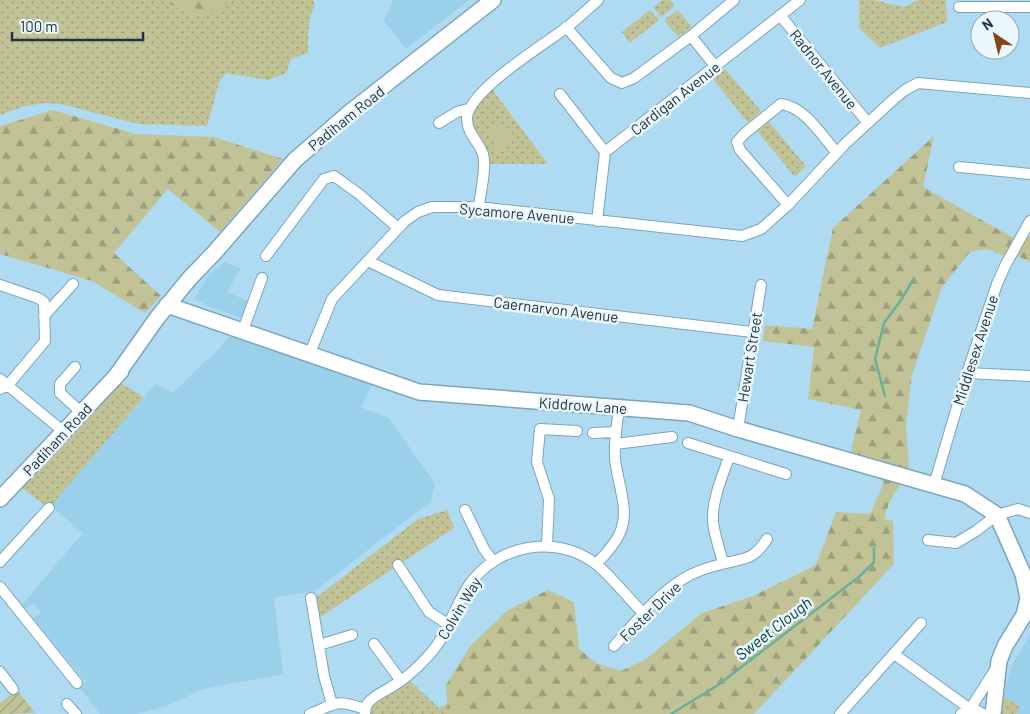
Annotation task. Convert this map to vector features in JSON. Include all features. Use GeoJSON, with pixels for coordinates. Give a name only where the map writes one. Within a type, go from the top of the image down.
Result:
{"type":"FeatureCollection","features":[{"type":"Feature","properties":{"kind":"main road","name":"Padiham Road"},"geometry":{"type":"LineString","coordinates":[[0,499],[114,379],[173,307],[208,270],[215,252],[295,160],[349,113],[493,0]]}},
{"type":"Feature","properties":{"kind":"main road","name":"Kiddrow Lane"},"geometry":{"type":"LineString","coordinates":[[173,307],[419,392],[689,413],[738,429],[965,494],[997,515]]}},
{"type":"Feature","properties":{"kind":"main road"},"geometry":{"type":"LineString","coordinates":[[993,714],[998,665],[1005,646],[1024,615],[1028,598],[1025,568],[997,515]]}},
{"type":"Feature","properties":{"kind":"street"},"geometry":{"type":"LineString","coordinates":[[439,123],[457,112],[468,109],[490,85],[566,28],[598,0]]}},
{"type":"Feature","properties":{"kind":"street"},"geometry":{"type":"LineString","coordinates":[[566,28],[611,78],[622,83],[634,78],[691,36],[734,0]]}},
{"type":"Feature","properties":{"kind":"street","name":"Cardigan Avenue"},"geometry":{"type":"LineString","coordinates":[[605,152],[800,0]]}},
{"type":"Feature","properties":{"kind":"street"},"geometry":{"type":"LineString","coordinates":[[959,7],[1030,7]]}},
{"type":"Feature","properties":{"kind":"street","name":"Radnor Avenue"},"geometry":{"type":"LineString","coordinates":[[780,15],[868,123]]}},
{"type":"Feature","properties":{"kind":"street"},"geometry":{"type":"LineString","coordinates":[[691,36],[715,66]]}},
{"type":"Feature","properties":{"kind":"street","name":"Sycamore Avenue"},"geometry":{"type":"LineString","coordinates":[[310,353],[332,299],[398,228],[418,212],[432,207],[479,208],[742,236],[761,229],[788,205],[868,123],[900,94],[918,83],[1030,93]]}},
{"type":"Feature","properties":{"kind":"street"},"geometry":{"type":"LineString","coordinates":[[560,94],[605,152],[596,221]]}},
{"type":"Feature","properties":{"kind":"street"},"geometry":{"type":"LineString","coordinates":[[788,205],[740,150],[738,142],[744,134],[780,104],[787,105],[802,113],[837,153]]}},
{"type":"Feature","properties":{"kind":"street"},"geometry":{"type":"LineString","coordinates":[[468,109],[468,129],[482,153],[484,162],[479,208]]}},
{"type":"Feature","properties":{"kind":"street"},"geometry":{"type":"LineString","coordinates":[[959,167],[1030,174]]}},
{"type":"Feature","properties":{"kind":"street"},"geometry":{"type":"LineString","coordinates":[[266,256],[324,179],[334,176],[359,194],[398,228]]}},
{"type":"Feature","properties":{"kind":"street","name":"Middlesex Avenue"},"geometry":{"type":"LineString","coordinates":[[934,485],[967,373],[997,284],[1030,221]]}},
{"type":"Feature","properties":{"kind":"street","name":"Caernarvon Avenue"},"geometry":{"type":"LineString","coordinates":[[368,261],[438,295],[752,332]]}},
{"type":"Feature","properties":{"kind":"street"},"geometry":{"type":"LineString","coordinates":[[242,330],[262,278]]}},
{"type":"Feature","properties":{"kind":"street"},"geometry":{"type":"LineString","coordinates":[[0,284],[44,302],[44,341],[3,384],[64,432]]}},
{"type":"Feature","properties":{"kind":"street"},"geometry":{"type":"LineString","coordinates":[[44,316],[73,284]]}},
{"type":"Feature","properties":{"kind":"street","name":"Hewart Street"},"geometry":{"type":"LineString","coordinates":[[738,429],[760,285]]}},
{"type":"Feature","properties":{"kind":"street"},"geometry":{"type":"LineString","coordinates":[[75,367],[60,384],[60,393],[82,413]]}},
{"type":"Feature","properties":{"kind":"street"},"geometry":{"type":"LineString","coordinates":[[967,373],[1030,376]]}},
{"type":"Feature","properties":{"kind":"street"},"geometry":{"type":"LineString","coordinates":[[596,564],[618,540],[623,527],[623,505],[616,467],[616,432],[619,408]]}},
{"type":"Feature","properties":{"kind":"street"},"geometry":{"type":"LineString","coordinates":[[547,546],[549,499],[538,462],[540,429],[577,431]]}},
{"type":"Feature","properties":{"kind":"street"},"geometry":{"type":"LineString","coordinates":[[593,433],[616,432]]}},
{"type":"Feature","properties":{"kind":"street"},"geometry":{"type":"LineString","coordinates":[[616,444],[672,437]]}},
{"type":"Feature","properties":{"kind":"street"},"geometry":{"type":"LineString","coordinates":[[688,443],[786,474]]}},
{"type":"Feature","properties":{"kind":"street"},"geometry":{"type":"LineString","coordinates":[[724,563],[715,532],[713,512],[714,503],[729,457]]}},
{"type":"Feature","properties":{"kind":"street"},"geometry":{"type":"LineString","coordinates":[[0,562],[49,508]]}},
{"type":"Feature","properties":{"kind":"street"},"geometry":{"type":"LineString","coordinates":[[465,510],[484,549],[493,561]]}},
{"type":"Feature","properties":{"kind":"street"},"geometry":{"type":"LineString","coordinates":[[928,540],[956,543],[976,532],[997,515],[1018,510],[1030,513]]}},
{"type":"Feature","properties":{"kind":"street","name":"Foster Drive"},"geometry":{"type":"LineString","coordinates":[[614,646],[643,613],[683,579],[707,568],[724,563],[738,562],[748,558],[762,547],[767,540]]}},
{"type":"Feature","properties":{"kind":"street","name":"Colvin Way"},"geometry":{"type":"LineString","coordinates":[[365,712],[368,703],[401,681],[430,654],[440,641],[468,586],[476,576],[493,561],[514,551],[534,546],[547,546],[562,548],[578,554],[596,564],[643,613]]}},
{"type":"Feature","properties":{"kind":"street"},"geometry":{"type":"LineString","coordinates":[[398,565],[429,612],[449,625]]}},
{"type":"Feature","properties":{"kind":"street"},"geometry":{"type":"LineString","coordinates":[[0,587],[77,683]]}},
{"type":"Feature","properties":{"kind":"street"},"geometry":{"type":"LineString","coordinates":[[311,598],[324,676],[332,704]]}},
{"type":"Feature","properties":{"kind":"street"},"geometry":{"type":"LineString","coordinates":[[840,714],[921,623]]}},
{"type":"Feature","properties":{"kind":"street"},"geometry":{"type":"LineString","coordinates":[[319,645],[352,636]]}},
{"type":"Feature","properties":{"kind":"street"},"geometry":{"type":"LineString","coordinates":[[374,644],[401,681]]}},
{"type":"Feature","properties":{"kind":"street"},"geometry":{"type":"LineString","coordinates":[[894,654],[966,712]]}},
{"type":"Feature","properties":{"kind":"street"},"geometry":{"type":"LineString","coordinates":[[966,712],[998,665]]}},
{"type":"Feature","properties":{"kind":"street"},"geometry":{"type":"LineString","coordinates":[[0,672],[14,688]]}},
{"type":"Feature","properties":{"kind":"street"},"geometry":{"type":"LineString","coordinates":[[310,714],[341,702],[365,712]]}},
{"type":"Feature","properties":{"kind":"street"},"geometry":{"type":"LineString","coordinates":[[67,704],[76,714]]}},
{"type":"Feature","properties":{"kind":"street"},"geometry":{"type":"LineString","coordinates":[[966,712],[975,709],[983,714]]}},
{"type":"Feature","properties":{"kind":"shaded area"},"geometry":{"type":"Polygon","coordinates":[[[393,0],[469,0],[406,49],[384,21],[393,0]]]}},
{"type":"Feature","properties":{"kind":"shaded area"},"geometry":{"type":"Polygon","coordinates":[[[224,262],[241,268],[227,292],[248,301],[242,318],[194,299],[208,276],[224,262]]]}},
{"type":"Feature","properties":{"kind":"shaded area"},"geometry":{"type":"Polygon","coordinates":[[[231,334],[372,385],[361,407],[389,418],[435,484],[431,501],[315,591],[274,598],[283,674],[203,689],[167,706],[136,714],[100,714],[80,688],[86,682],[33,619],[41,612],[34,604],[25,608],[22,605],[83,533],[49,504],[156,384],[173,393],[205,361],[211,358],[231,334]]]}},
{"type":"Feature","properties":{"kind":"shaded area"},"geometry":{"type":"Polygon","coordinates":[[[1030,634],[1030,714],[1002,714],[1005,690],[1011,667],[1030,634]]]}},
{"type":"Feature","properties":{"kind":"green space"},"geometry":{"type":"Polygon","coordinates":[[[0,0],[313,0],[315,6],[308,35],[308,53],[291,59],[286,73],[269,80],[226,73],[220,80],[207,126],[138,124],[61,104],[45,103],[25,106],[0,115],[0,0]]]}},
{"type":"Feature","properties":{"kind":"green space"},"geometry":{"type":"Polygon","coordinates":[[[169,0],[229,0],[214,12],[201,16],[179,9],[170,4],[169,0]]]}},
{"type":"Feature","properties":{"kind":"green space"},"geometry":{"type":"Polygon","coordinates":[[[663,0],[670,0],[675,6],[661,17],[653,7],[663,0]]]}},
{"type":"Feature","properties":{"kind":"green space"},"geometry":{"type":"Polygon","coordinates":[[[859,0],[873,0],[904,7],[918,0],[946,0],[947,22],[880,48],[859,28],[859,0]]]}},
{"type":"Feature","properties":{"kind":"green space"},"geometry":{"type":"Polygon","coordinates":[[[650,10],[659,20],[630,43],[622,32],[650,10]]]}},
{"type":"Feature","properties":{"kind":"green space"},"geometry":{"type":"Polygon","coordinates":[[[678,10],[692,27],[678,37],[664,20],[678,10]]]}},
{"type":"Feature","properties":{"kind":"green space"},"geometry":{"type":"Polygon","coordinates":[[[725,69],[761,111],[748,123],[713,79],[725,69]]]}},
{"type":"Feature","properties":{"kind":"green space"},"geometry":{"type":"Polygon","coordinates":[[[492,89],[548,164],[489,164],[472,129],[472,110],[492,89]]]}},
{"type":"Feature","properties":{"kind":"green space"},"geometry":{"type":"Polygon","coordinates":[[[53,110],[136,134],[214,137],[283,159],[220,232],[168,189],[114,253],[161,296],[145,313],[92,281],[0,254],[0,126],[53,110]]]}},
{"type":"Feature","properties":{"kind":"green space"},"geometry":{"type":"Polygon","coordinates":[[[769,122],[806,166],[795,177],[757,131],[769,122]]]}},
{"type":"Feature","properties":{"kind":"green space"},"geometry":{"type":"Polygon","coordinates":[[[502,125],[512,131],[513,136],[506,143],[506,149],[498,154],[493,138],[490,135],[490,130],[502,125]]]}},
{"type":"Feature","properties":{"kind":"green space"},"geometry":{"type":"Polygon","coordinates":[[[934,136],[923,187],[1012,237],[1030,236],[1030,262],[1007,251],[1005,256],[987,249],[970,252],[942,287],[912,375],[906,425],[909,469],[889,503],[884,519],[893,521],[894,564],[754,714],[448,714],[446,685],[471,645],[508,610],[548,590],[574,602],[579,649],[596,663],[621,671],[646,659],[702,613],[753,596],[816,565],[836,512],[870,514],[884,482],[851,451],[861,410],[808,399],[814,347],[763,341],[765,325],[812,329],[833,228],[934,136]]]}},
{"type":"Feature","properties":{"kind":"green space"},"geometry":{"type":"Polygon","coordinates":[[[114,379],[144,397],[49,508],[16,484],[114,379]]]}},
{"type":"Feature","properties":{"kind":"green space"},"geometry":{"type":"Polygon","coordinates":[[[447,510],[454,528],[319,618],[313,600],[418,519],[447,510]]]}},
{"type":"Feature","properties":{"kind":"green space"},"geometry":{"type":"Polygon","coordinates":[[[408,679],[439,708],[447,704],[452,714],[365,714],[372,704],[408,679]]]}},
{"type":"Feature","properties":{"kind":"green space"},"geometry":{"type":"Polygon","coordinates":[[[17,690],[35,713],[0,714],[0,703],[17,690]]]}},
{"type":"Feature","properties":{"kind":"green space"},"geometry":{"type":"Polygon","coordinates":[[[1004,697],[1020,706],[1016,714],[1002,714],[1004,697]]]}},
{"type":"Feature","properties":{"kind":"waterway","name":"Sweet Clough"},"geometry":{"type":"LineString","coordinates":[[885,396],[875,359],[884,323],[913,280]]}},
{"type":"Feature","properties":{"kind":"waterway","name":"Sweet Clough"},"geometry":{"type":"LineString","coordinates":[[671,714],[718,685],[860,576],[874,562],[874,548]]}}]}
